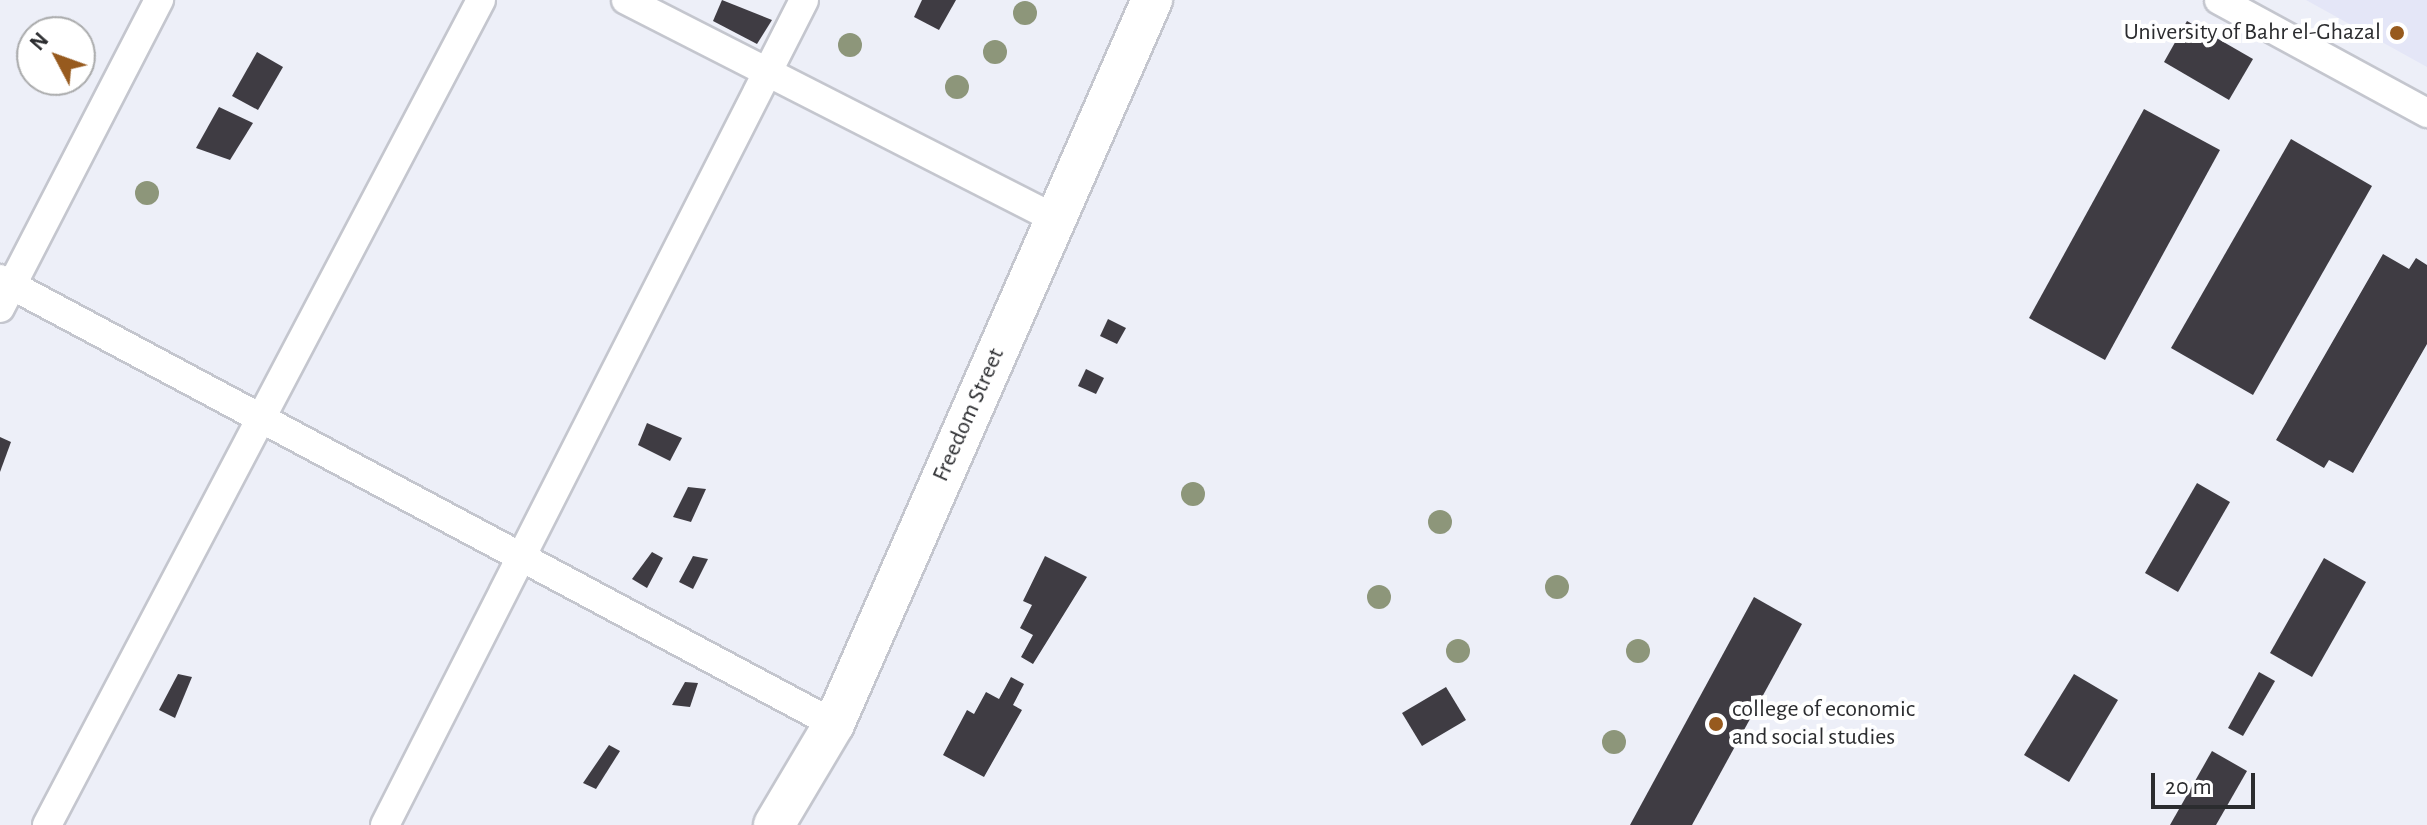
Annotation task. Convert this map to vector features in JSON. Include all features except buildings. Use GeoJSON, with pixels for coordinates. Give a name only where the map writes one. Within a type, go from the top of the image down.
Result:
{"type":"FeatureCollection","features":[{"type":"Feature","properties":{"kind":"main road","name":"Freedom Street"},"geometry":{"type":"LineString","coordinates":[[774,825],[834,724],[1152,0]]}},
{"type":"Feature","properties":{"kind":"street"},"geometry":{"type":"LineString","coordinates":[[159,0],[4,290],[260,414],[834,724]]}},
{"type":"Feature","properties":{"kind":"street"},"geometry":{"type":"LineString","coordinates":[[47,825],[260,414],[481,0]]}},
{"type":"Feature","properties":{"kind":"street"},"geometry":{"type":"LineString","coordinates":[[626,0],[765,74],[1055,219]]}},
{"type":"Feature","properties":{"kind":"street"},"geometry":{"type":"LineString","coordinates":[[385,825],[804,0]]}},
{"type":"Feature","properties":{"kind":"street"},"geometry":{"type":"LineString","coordinates":[[2219,0],[2427,113]]}},
{"type":"Feature","properties":{"kind":"shaded area","name":"University of Bahr el-Ghazal"},"geometry":{"type":"Polygon","coordinates":[[[2306,0],[2427,0],[2427,67],[2306,0]]]}},
{"type":"Feature","properties":{"kind":"place","name":"University of Bahr el-Ghazal"},"geometry":{"type":"Point","coordinates":[2397,33]}},
{"type":"Feature","properties":{"kind":"place","name":"college of economic and social studies"},"geometry":{"type":"Point","coordinates":[1716,724]}}]}
